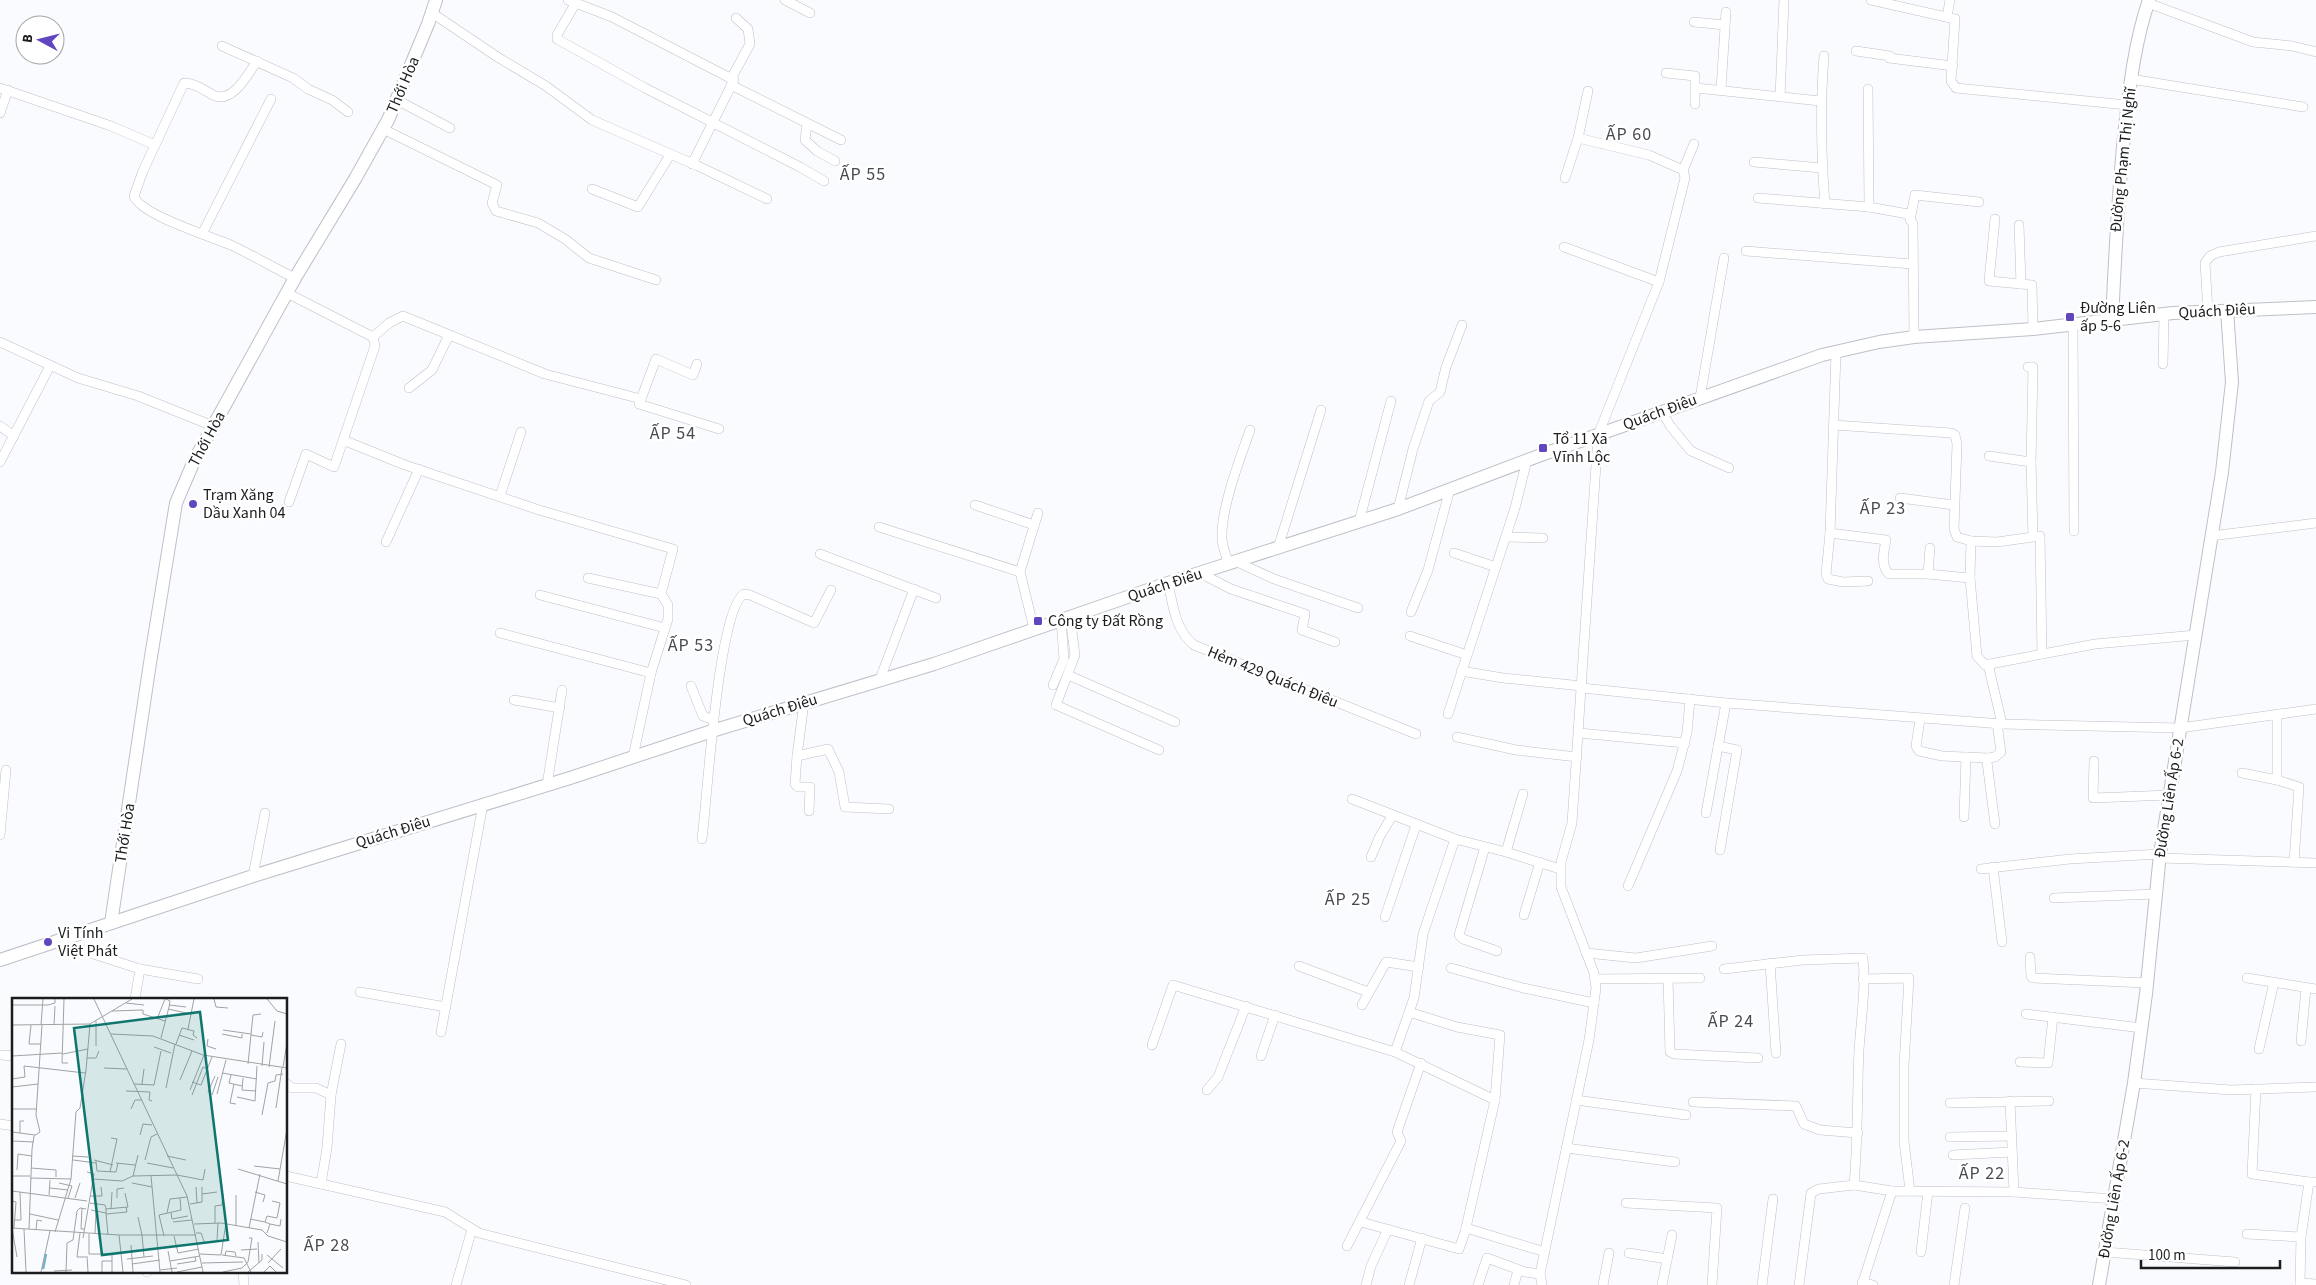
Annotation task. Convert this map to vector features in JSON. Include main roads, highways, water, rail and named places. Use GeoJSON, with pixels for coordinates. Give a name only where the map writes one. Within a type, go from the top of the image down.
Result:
{"type":"FeatureCollection","features":[{"type":"Feature","properties":{"kind":"main road","name":"Thới Hòa"},"geometry":{"type":"LineString","coordinates":[[111,923],[176,504],[194,460],[295,278],[356,179],[383,129],[436,0]]}},
{"type":"Feature","properties":{"kind":"main road","name":"Đường Phạm Thị Nghĩ"},"geometry":{"type":"LineString","coordinates":[[2112,321],[2116,220],[2131,79],[2136,47],[2149,1]]}},
{"type":"Feature","properties":{"kind":"main road","name":"Quách Điêu"},"geometry":{"type":"LineString","coordinates":[[0,958],[56,942],[253,876],[548,785],[633,757],[713,725],[804,702],[934,664],[1168,583],[1398,509],[1528,460],[1822,355],[1880,342],[1914,337],[2033,329],[2208,311],[2316,307]]}},
{"type":"Feature","properties":{"kind":"main road","name":"Đường Liên Ấp 6-2"},"geometry":{"type":"LineString","coordinates":[[2099,1285],[2134,1083],[2142,1028],[2160,856],[2222,472],[2232,382],[2227,310]]}},
{"type":"Feature","properties":{"kind":"place","name":"Đường Liên ấp 5-6"},"geometry":{"type":"Point","coordinates":[2070,317]}},
{"type":"Feature","properties":{"kind":"place","name":"Tổ 11 Xã Vĩnh Lộc"},"geometry":{"type":"Point","coordinates":[1543,448]}},
{"type":"Feature","properties":{"kind":"place","name":"Trạm Xăng Dầu Xanh 04"},"geometry":{"type":"Point","coordinates":[193,504]}},
{"type":"Feature","properties":{"kind":"place","name":"Công ty Đất Rồng"},"geometry":{"type":"Point","coordinates":[1038,621]}},
{"type":"Feature","properties":{"kind":"place","name":"Vi Tính Việt Phát"},"geometry":{"type":"Point","coordinates":[48,942]}},
{"type":"Feature","properties":{"kind":"district","name":"ẤP 60"},"geometry":{"type":"Point","coordinates":[1629,134]}},
{"type":"Feature","properties":{"kind":"district","name":"ẤP 55"},"geometry":{"type":"Point","coordinates":[863,174]}},
{"type":"Feature","properties":{"kind":"district","name":"ẤP 54"},"geometry":{"type":"Point","coordinates":[673,433]}},
{"type":"Feature","properties":{"kind":"district","name":"ẤP 23"},"geometry":{"type":"Point","coordinates":[1883,508]}},
{"type":"Feature","properties":{"kind":"district","name":"ẤP 53"},"geometry":{"type":"Point","coordinates":[691,645]}},
{"type":"Feature","properties":{"kind":"district","name":"ẤP 25"},"geometry":{"type":"Point","coordinates":[1348,899]}},
{"type":"Feature","properties":{"kind":"district","name":"ẤP 24"},"geometry":{"type":"Point","coordinates":[1731,1021]}},
{"type":"Feature","properties":{"kind":"district","name":"ẤP 22"},"geometry":{"type":"Point","coordinates":[1982,1173]}},
{"type":"Feature","properties":{"kind":"district","name":"ẤP 28"},"geometry":{"type":"Point","coordinates":[327,1245]}}]}
